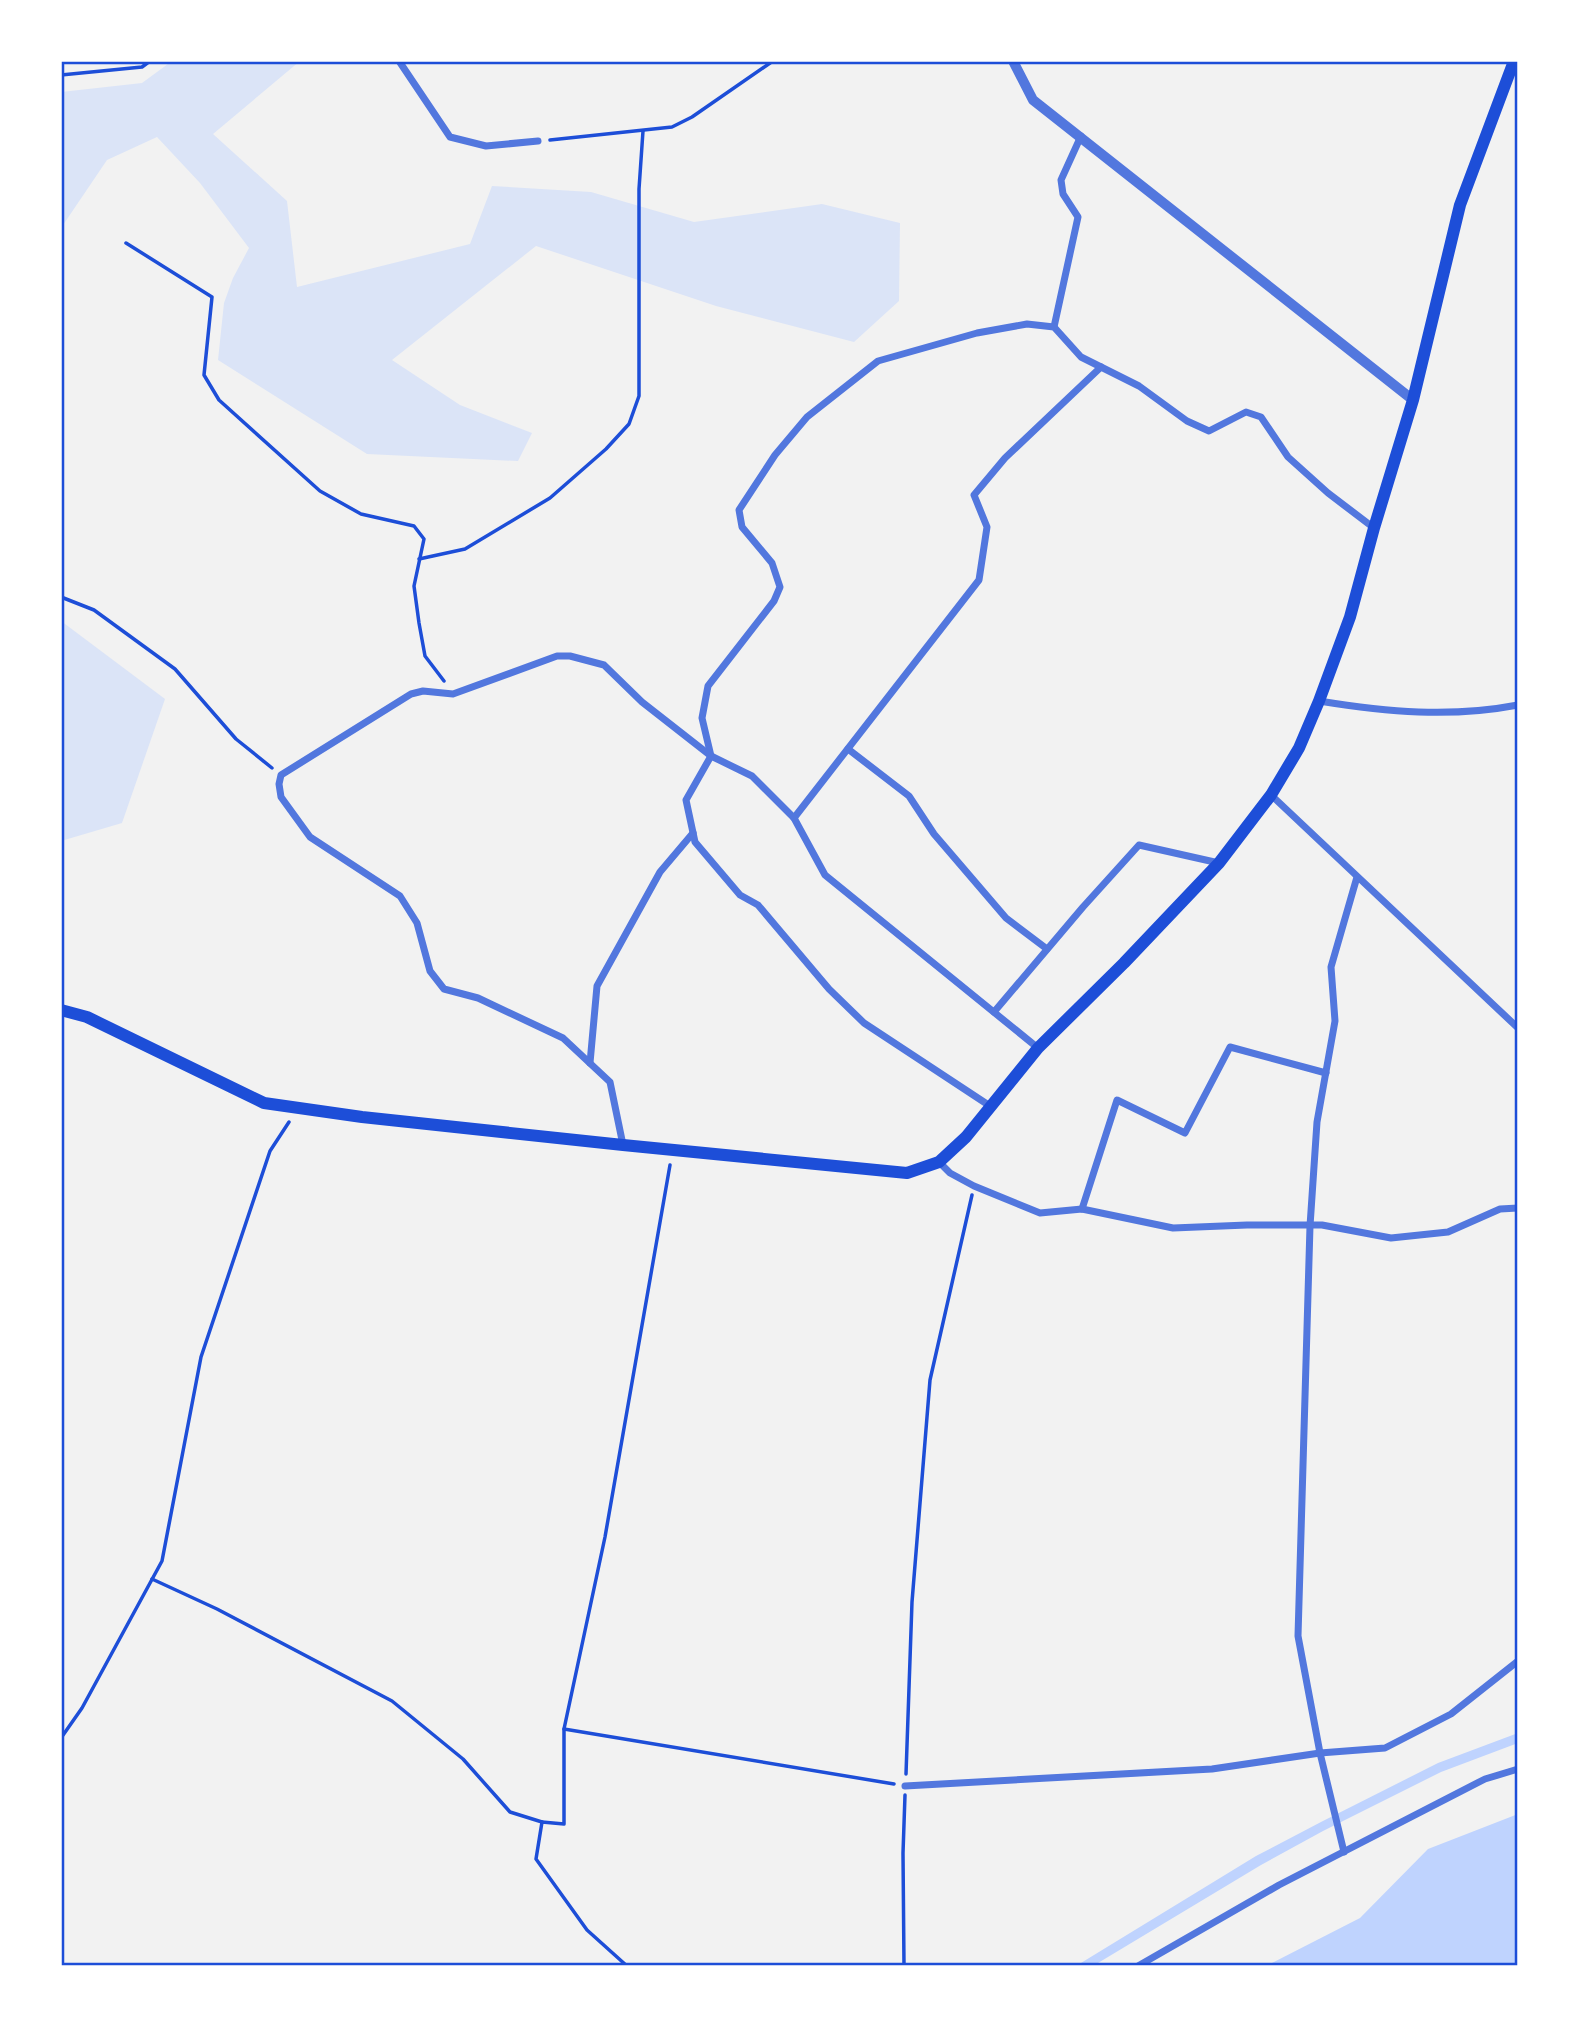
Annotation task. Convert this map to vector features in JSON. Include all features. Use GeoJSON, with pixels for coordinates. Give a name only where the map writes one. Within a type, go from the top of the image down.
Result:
{"type":"FeatureCollection","features":[{"type":"Feature","properties":{"kind":"main road"},"geometry":{"type":"LineString","coordinates":[[61,1010],[87,1017],[264,1103],[623,1146],[907,1173],[939,1162],[966,1137],[1038,1048],[1219,863],[1271,795],[1298,748],[1320,701],[1350,617],[1413,400],[1460,205],[1514,61]]}},
{"type":"Feature","properties":{"kind":"street"},"geometry":{"type":"LineString","coordinates":[[398,61],[450,137],[486,146],[538,141]]}},
{"type":"Feature","properties":{"kind":"street"},"geometry":{"type":"LineString","coordinates":[[1013,61],[1033,100],[1413,400]]}},
{"type":"Feature","properties":{"kind":"street"},"geometry":{"type":"LineString","coordinates":[[1054,327],[1078,218],[1063,194],[1061,180],[1081,136]]}},
{"type":"Feature","properties":{"kind":"street"},"geometry":{"type":"LineString","coordinates":[[990,1106],[864,1023],[829,989],[758,905],[740,895],[695,842],[686,800],[711,756],[702,718],[708,686],[774,601],[780,587],[772,563],[742,527],[739,510],[775,455],[807,417],[878,361],[977,333],[1027,324],[1054,327],[1081,357],[1139,386],[1187,421],[1209,431],[1246,412],[1261,417],[1288,457],[1328,493],[1374,528]]}},
{"type":"Feature","properties":{"kind":"street"},"geometry":{"type":"LineString","coordinates":[[794,818],[979,580],[987,527],[974,495],[1005,458],[1101,367]]}},
{"type":"Feature","properties":{"kind":"street"},"geometry":{"type":"LineString","coordinates":[[623,1146],[610,1082],[563,1038],[478,998],[444,989],[430,971],[416,923],[400,896],[310,837],[281,797],[281,775],[411,694],[423,691],[453,694],[557,656],[570,656],[604,665],[642,702],[711,756],[752,776],[794,818],[825,875],[1038,1048]]}},
{"type":"Feature","properties":{"kind":"street"},"geometry":{"type":"LineString","coordinates":[[1320,701],[1382,711],[1431,714],[1518,705]]}},
{"type":"Feature","properties":{"kind":"street"},"geometry":{"type":"LineString","coordinates":[[848,749],[909,796],[934,834],[1006,918],[1047,950]]}},
{"type":"Feature","properties":{"kind":"street"},"geometry":{"type":"LineString","coordinates":[[1271,795],[1518,1028]]}},
{"type":"Feature","properties":{"kind":"street"},"geometry":{"type":"LineString","coordinates":[[590,1063],[597,986],[660,872],[693,833]]}},
{"type":"Feature","properties":{"kind":"street"},"geometry":{"type":"LineString","coordinates":[[994,1012],[1139,845],[1219,863]]}},
{"type":"Feature","properties":{"kind":"street"},"geometry":{"type":"LineString","coordinates":[[1344,1852],[1332,1810],[1298,1636],[1310,1226],[1317,1122],[1335,1021],[1331,967],[1357,877]]}},
{"type":"Feature","properties":{"kind":"street"},"geometry":{"type":"LineString","coordinates":[[1082,1209],[1116,1100],[1185,1133],[1230,1047],[1326,1073]]}},
{"type":"Feature","properties":{"kind":"street"},"geometry":{"type":"LineString","coordinates":[[939,1162],[950,1173],[974,1186],[1040,1213],[1082,1209],[1173,1228],[1322,1225],[1391,1238],[1448,1232],[1500,1209],[1518,1208]]}},
{"type":"Feature","properties":{"kind":"street"},"geometry":{"type":"LineString","coordinates":[[905,1786],[1212,1769],[1320,1753],[1385,1748],[1451,1714],[1518,1661]]}},
{"type":"Feature","properties":{"kind":"street"},"geometry":{"type":"LineString","coordinates":[[1138,1966],[1279,1885],[1485,1779],[1518,1769]]}},
{"type":"Feature","properties":{"kind":"path"},"geometry":{"type":"LineString","coordinates":[[61,75],[142,67],[150,61]]}},
{"type":"Feature","properties":{"kind":"path"},"geometry":{"type":"LineString","coordinates":[[538,141],[672,127],[692,117],[773,61]]}},
{"type":"Feature","properties":{"kind":"path"},"geometry":{"type":"LineString","coordinates":[[419,559],[464,549],[550,498],[606,449],[629,424],[639,396],[639,189],[643,131]]}},
{"type":"Feature","properties":{"kind":"path"},"geometry":{"type":"LineString","coordinates":[[126,243],[212,297],[204,375],[219,400],[320,491],[361,514],[414,526],[424,539],[414,586],[425,656],[453,694]]}},
{"type":"Feature","properties":{"kind":"path"},"geometry":{"type":"LineString","coordinates":[[61,597],[94,610],[175,669],[236,739],[281,775]]}},
{"type":"Feature","properties":{"kind":"path"},"geometry":{"type":"LineString","coordinates":[[61,1738],[82,1708],[162,1561],[201,1357],[270,1151],[299,1108]]}},
{"type":"Feature","properties":{"kind":"path"},"geometry":{"type":"LineString","coordinates":[[152,1579],[217,1609],[392,1701],[463,1759],[509,1812],[542,1822],[564,1824],[564,1729],[605,1537],[673,1150]]}},
{"type":"Feature","properties":{"kind":"path"},"geometry":{"type":"LineString","coordinates":[[904,1966],[903,1853],[912,1602],[930,1380],[974,1186]]}},
{"type":"Feature","properties":{"kind":"path"},"geometry":{"type":"LineString","coordinates":[[564,1729],[905,1786]]}},
{"type":"Feature","properties":{"kind":"path"},"geometry":{"type":"LineString","coordinates":[[542,1822],[536,1859],[587,1930],[627,1966]]}},
{"type":"Feature","properties":{"kind":"shaded area"},"geometry":{"type":"Polygon","coordinates":[[[172,61],[300,61],[213,134],[287,201],[297,287],[470,244],[492,186],[591,192],[694,222],[822,204],[900,223],[899,301],[854,342],[716,306],[536,246],[392,360],[460,405],[532,433],[518,461],[367,454],[218,360],[224,303],[233,278],[249,248],[200,183],[157,137],[107,160],[61,228],[61,92],[142,83],[172,61]]]}},
{"type":"Feature","properties":{"kind":"shaded area"},"geometry":{"type":"Polygon","coordinates":[[[61,621],[165,699],[122,823],[61,841],[61,621]]]}},
{"type":"Feature","properties":{"kind":"water"},"geometry":{"type":"Polygon","coordinates":[[[1518,1733],[1518,1743],[1441,1772],[1323,1831],[1093,1966],[1076,1966],[1256,1856],[1438,1763],[1518,1733]]]}},
{"type":"Feature","properties":{"kind":"water"},"geometry":{"type":"Polygon","coordinates":[[[1518,1814],[1518,1966],[1266,1966],[1360,1918],[1428,1849],[1518,1814]]]}}]}
